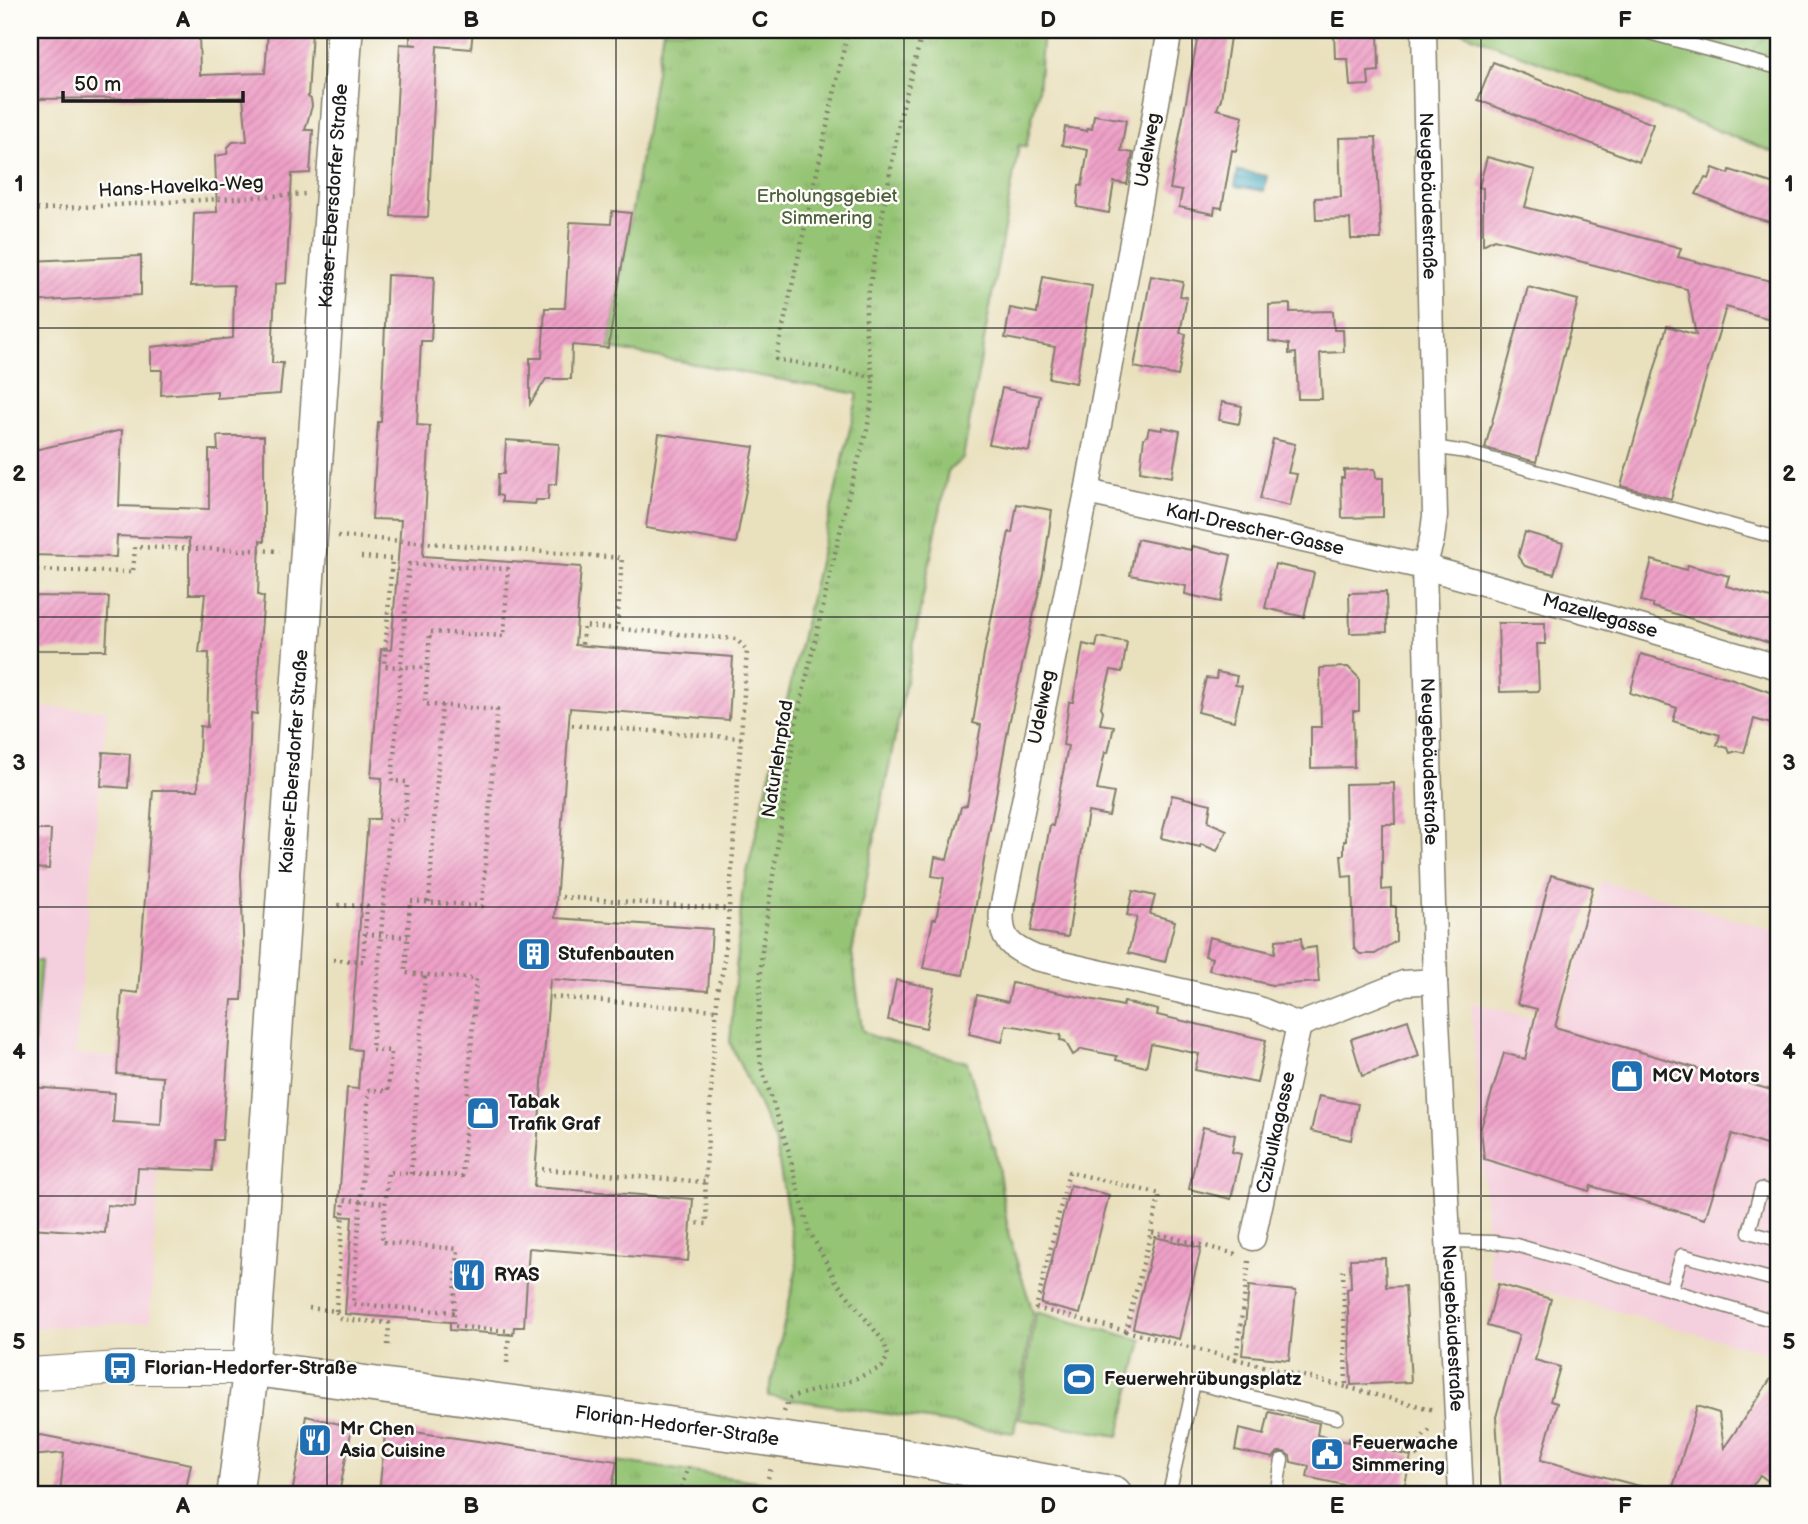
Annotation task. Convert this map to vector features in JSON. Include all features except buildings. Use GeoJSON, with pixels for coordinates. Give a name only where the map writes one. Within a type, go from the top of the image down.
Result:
{"type":"FeatureCollection","features":[{"type":"Feature","properties":{"kind":"main road","name":"Kaiser-Ebersdorfer Straße"},"geometry":{"type":"LineString","coordinates":[[235,1494],[251,1368],[345,30]]}},
{"type":"Feature","properties":{"kind":"main road","name":"Florian-Hedorfer-Straße"},"geometry":{"type":"LineString","coordinates":[[251,1368],[873,1452],[1114,1494]]}},
{"type":"Feature","properties":{"kind":"street","name":"Udelweg"},"geometry":{"type":"LineString","coordinates":[[1170,30],[1087,492],[1001,922],[1011,946],[1036,958],[1256,1008],[1299,1025]]}},
{"type":"Feature","properties":{"kind":"street","name":"Neugebäudestraße"},"geometry":{"type":"LineString","coordinates":[[1424,30],[1435,527],[1424,567],[1435,981],[1461,1494]]}},
{"type":"Feature","properties":{"kind":"street","name":"Karl-Drescher-Gasse"},"geometry":{"type":"LineString","coordinates":[[1087,492],[1424,567]]}},
{"type":"Feature","properties":{"kind":"street","name":"Mazellegasse"},"geometry":{"type":"LineString","coordinates":[[1424,567],[1778,667]]}},
{"type":"Feature","properties":{"kind":"street"},"geometry":{"type":"LineString","coordinates":[[1299,1025],[1404,983],[1435,981]]}},
{"type":"Feature","properties":{"kind":"street","name":"Czibulkagasse"},"geometry":{"type":"LineString","coordinates":[[1251,1248],[1299,1025]]}},
{"type":"Feature","properties":{"kind":"street","name":"Florian-Hedorfer-Straße"},"geometry":{"type":"LineString","coordinates":[[30,1374],[120,1368],[251,1368]]}},
{"type":"Feature","properties":{"kind":"lane"},"geometry":{"type":"LineString","coordinates":[[1638,30],[1778,68]]}},
{"type":"Feature","properties":{"kind":"lane"},"geometry":{"type":"LineString","coordinates":[[1433,447],[1466,452],[1778,538]]}},
{"type":"Feature","properties":{"kind":"lane"},"geometry":{"type":"LineString","coordinates":[[1778,1194],[1761,1189],[1749,1232],[1778,1240]]}},
{"type":"Feature","properties":{"kind":"lane"},"geometry":{"type":"LineString","coordinates":[[1449,1241],[1516,1245],[1778,1322]]}},
{"type":"Feature","properties":{"kind":"lane"},"geometry":{"type":"LineString","coordinates":[[1671,1290],[1682,1255],[1778,1281]]}},
{"type":"Feature","properties":{"kind":"lane"},"geometry":{"type":"LineString","coordinates":[[1169,1494],[1194,1383],[1337,1418]]}},
{"type":"Feature","properties":{"kind":"lane"},"geometry":{"type":"LineString","coordinates":[[1276,1494],[1282,1460]]}},
{"type":"Feature","properties":{"kind":"path"},"geometry":{"type":"LineString","coordinates":[[848,30],[776,359],[873,376]]}},
{"type":"Feature","properties":{"kind":"path","name":"Naturlehrpfad"},"geometry":{"type":"LineString","coordinates":[[786,1406],[789,1399],[798,1395],[848,1382],[882,1367],[888,1356],[884,1342],[836,1281],[809,1230],[788,1149],[761,1066],[758,1034],[762,949],[796,723],[849,493],[867,430],[873,376],[866,334],[866,306],[900,118],[923,30]]}},
{"type":"Feature","properties":{"kind":"path","name":"Hans-Havelka-Weg"},"geometry":{"type":"LineString","coordinates":[[30,210],[334,192]]}},
{"type":"Feature","properties":{"kind":"path"},"geometry":{"type":"LineString","coordinates":[[30,570],[133,572],[135,547],[362,539],[622,558],[617,629]]}},
{"type":"Feature","properties":{"kind":"path"},"geometry":{"type":"LineString","coordinates":[[361,556],[392,559],[384,666],[428,668]]}},
{"type":"Feature","properties":{"kind":"path"},"geometry":{"type":"LineString","coordinates":[[454,1312],[353,1304],[369,1090],[388,1091],[391,1051],[372,1050],[390,820],[405,820],[407,782],[393,781],[410,564],[508,569],[504,636],[430,632],[425,704],[497,710],[482,906],[410,901],[405,973],[477,979],[462,1176],[388,1172],[382,1241],[458,1249],[454,1312],[453,1326],[509,1331],[507,1364]]}},
{"type":"Feature","properties":{"kind":"path"},"geometry":{"type":"LineString","coordinates":[[582,644],[584,626],[736,639],[747,650],[729,909],[716,1010],[705,1182],[708,1224],[695,1223]]}},
{"type":"Feature","properties":{"kind":"path"},"geometry":{"type":"LineString","coordinates":[[429,902],[442,705]]}},
{"type":"Feature","properties":{"kind":"path"},"geometry":{"type":"LineString","coordinates":[[572,725],[741,738]]}},
{"type":"Feature","properties":{"kind":"path"},"geometry":{"type":"LineString","coordinates":[[562,897],[729,909]]}},
{"type":"Feature","properties":{"kind":"path"},"geometry":{"type":"LineString","coordinates":[[333,960],[363,961],[365,934],[367,906],[337,905]]}},
{"type":"Feature","properties":{"kind":"path"},"geometry":{"type":"LineString","coordinates":[[365,934],[408,937]]}},
{"type":"Feature","properties":{"kind":"path"},"geometry":{"type":"LineString","coordinates":[[411,1174],[425,975]]}},
{"type":"Feature","properties":{"kind":"path"},"geometry":{"type":"LineString","coordinates":[[552,997],[716,1010]]}},
{"type":"Feature","properties":{"kind":"path"},"geometry":{"type":"LineString","coordinates":[[542,1169],[705,1182]]}},
{"type":"Feature","properties":{"kind":"path"},"geometry":{"type":"LineString","coordinates":[[1126,1331],[1160,1194],[1069,1171],[1035,1308],[1346,1387],[1459,1422]]}},
{"type":"Feature","properties":{"kind":"path"},"geometry":{"type":"LineString","coordinates":[[385,1203],[344,1200],[336,1311],[341,1319],[389,1323],[387,1347]]}},
{"type":"Feature","properties":{"kind":"path"},"geometry":{"type":"LineString","coordinates":[[1150,1232],[1251,1248],[1236,1359]]}},
{"type":"Feature","properties":{"kind":"path"},"geometry":{"type":"LineString","coordinates":[[1342,1270],[1346,1387]]}},
{"type":"Feature","properties":{"kind":"path"},"geometry":{"type":"LineString","coordinates":[[309,1308],[336,1311]]}},
{"type":"Feature","properties":{"kind":"path"},"geometry":{"type":"LineString","coordinates":[[1348,1439],[1417,1455],[1420,1438],[1433,1428],[1433,1422],[1459,1422]]}},
{"type":"Feature","properties":{"kind":"path"},"geometry":{"type":"LineString","coordinates":[[680,1494],[688,1467]]}},
{"type":"Feature","properties":{"kind":"shaded area"},"geometry":{"type":"Polygon","coordinates":[[[30,707],[107,710],[75,1054],[143,1060],[142,1076],[163,1077],[150,1322],[30,1328],[30,707]]]}},
{"type":"Feature","properties":{"kind":"shaded area","name":"MCV Motors"},"geometry":{"type":"Polygon","coordinates":[[[1602,881],[1778,931],[1778,1356],[1490,1276],[1471,1002],[1559,1025],[1602,881]]]}},
{"type":"Feature","properties":{"kind":"green space","name":"Erholungsgebiet Simmering"},"geometry":{"type":"Polygon","coordinates":[[[663,30],[1043,30],[1038,91],[1026,147],[1019,145],[963,458],[948,471],[852,952],[862,1030],[876,1038],[967,1062],[995,1147],[1009,1237],[1033,1312],[1014,1433],[768,1396],[797,1266],[775,1140],[730,1043],[742,894],[858,394],[608,348],[663,30]]]}},
{"type":"Feature","properties":{"kind":"green space"},"geometry":{"type":"Polygon","coordinates":[[[1457,30],[1638,30],[1778,68],[1778,154],[1457,30]]]}},
{"type":"Feature","properties":{"kind":"green space"},"geometry":{"type":"Polygon","coordinates":[[[1634,30],[1778,30],[1778,70],[1634,30]]]}},
{"type":"Feature","properties":{"kind":"green space"},"geometry":{"type":"Polygon","coordinates":[[[30,961],[41,961],[34,1043],[30,1043],[30,961]]]}},
{"type":"Feature","properties":{"kind":"green space","name":"Feuerwehrübungsplatz"},"geometry":{"type":"Polygon","coordinates":[[[1036,1312],[1142,1340],[1119,1436],[1019,1419],[1036,1312]]]}},
{"type":"Feature","properties":{"kind":"green space"},"geometry":{"type":"Polygon","coordinates":[[[617,1461],[842,1494],[611,1494],[617,1461]]]}},
{"type":"Feature","properties":{"kind":"water"},"geometry":{"type":"Polygon","coordinates":[[[1238,171],[1267,176],[1264,191],[1235,186],[1238,171]]]}},
{"type":"Feature","properties":{"kind":"place","name":"Stufenbauten"},"geometry":{"type":"Point","coordinates":[534,954]}},
{"type":"Feature","properties":{"kind":"place","name":"MCV Motors"},"geometry":{"type":"Point","coordinates":[1627,1076]}},
{"type":"Feature","properties":{"kind":"place","name":"Tabak Trafik Graf"},"geometry":{"type":"Point","coordinates":[483,1113]}},
{"type":"Feature","properties":{"kind":"place","name":"RYAS"},"geometry":{"type":"Point","coordinates":[469,1275]}},
{"type":"Feature","properties":{"kind":"place","name":"Florian-Hedorfer-Straße"},"geometry":{"type":"Point","coordinates":[120,1368]}},
{"type":"Feature","properties":{"kind":"place","name":"Feuerwehrübungsplatz"},"geometry":{"type":"Point","coordinates":[1079,1379]}},
{"type":"Feature","properties":{"kind":"place","name":"Mr Chen Asia Cuisine"},"geometry":{"type":"Point","coordinates":[315,1440]}},
{"type":"Feature","properties":{"kind":"place","name":"Feuerwache Simmering"},"geometry":{"type":"Point","coordinates":[1327,1454]}}]}
